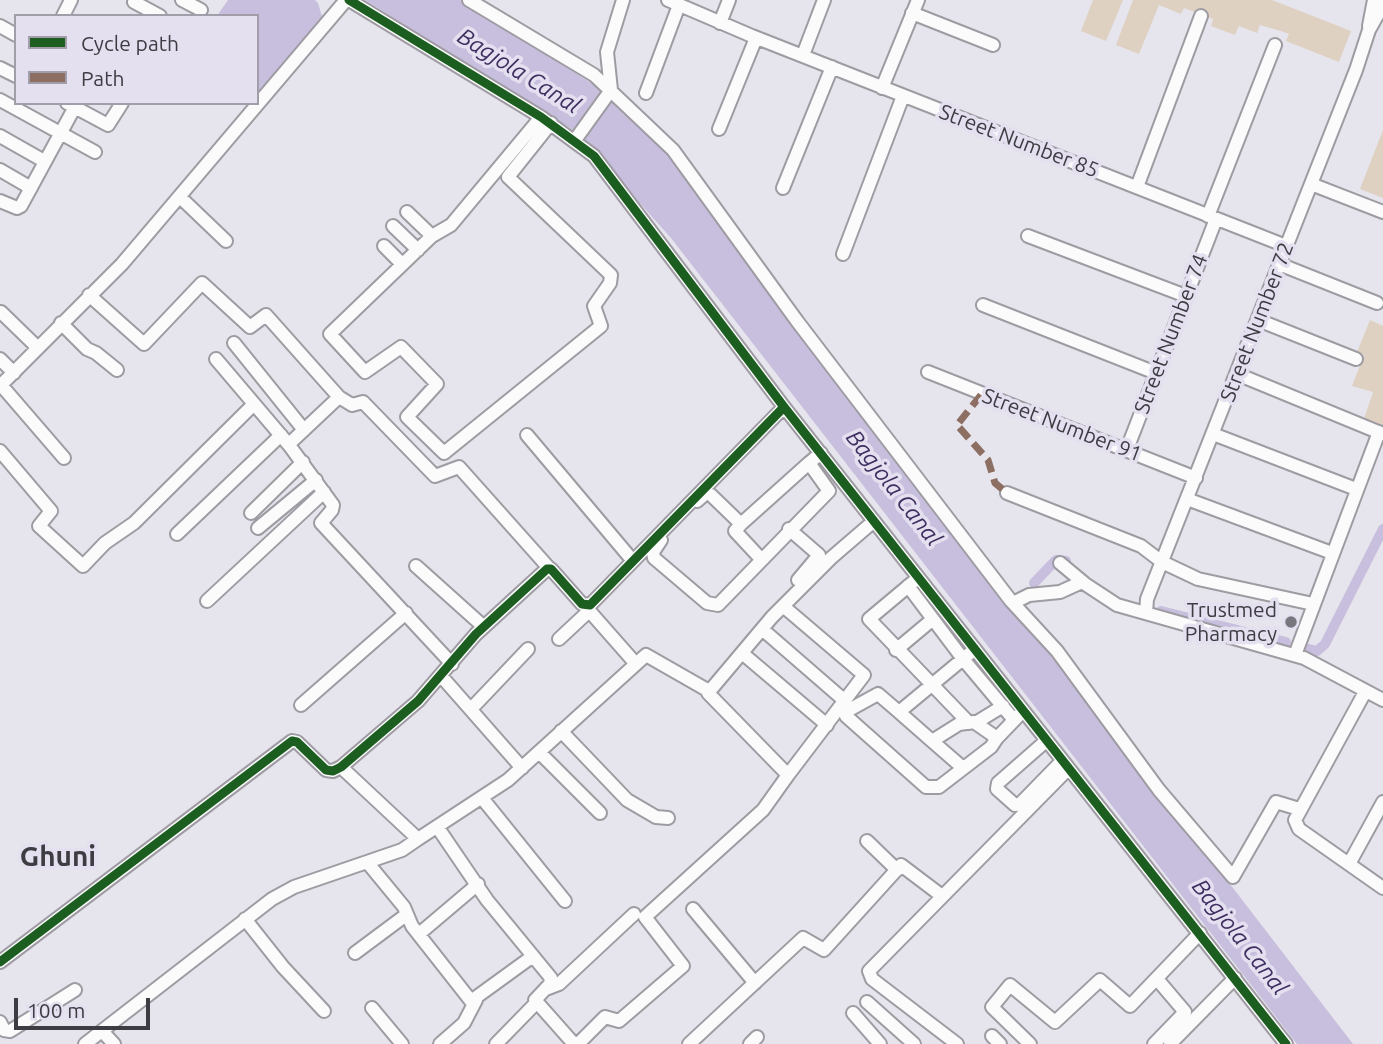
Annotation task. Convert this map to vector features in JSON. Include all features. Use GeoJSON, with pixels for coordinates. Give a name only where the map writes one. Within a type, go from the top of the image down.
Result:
{"type":"FeatureCollection","features":[{"type":"Feature","properties":{"kind":"street"},"geometry":{"type":"LineString","coordinates":[[182,0],[201,10]]}},
{"type":"Feature","properties":{"kind":"street"},"geometry":{"type":"LineString","coordinates":[[259,104],[347,0],[546,120],[579,135],[784,407],[874,521],[933,619],[963,659],[1003,706],[1019,715]]}},
{"type":"Feature","properties":{"kind":"street"},"geometry":{"type":"LineString","coordinates":[[469,0],[578,64],[673,149],[797,321],[1013,603],[1057,651],[1159,790],[1233,877],[1276,802],[1298,809]]}},
{"type":"Feature","properties":{"kind":"street"},"geometry":{"type":"LineString","coordinates":[[579,135],[610,92],[607,52],[622,0]]}},
{"type":"Feature","properties":{"kind":"street"},"geometry":{"type":"LineString","coordinates":[[720,23],[729,0]]}},
{"type":"Feature","properties":{"kind":"street"},"geometry":{"type":"LineString","coordinates":[[803,55],[824,0]]}},
{"type":"Feature","properties":{"kind":"street"},"geometry":{"type":"LineString","coordinates":[[882,88],[918,0]]}},
{"type":"Feature","properties":{"kind":"street"},"geometry":{"type":"LineString","coordinates":[[1369,30],[1374,0]]}},
{"type":"Feature","properties":{"kind":"street"},"geometry":{"type":"LineString","coordinates":[[134,1],[157,14]]}},
{"type":"Feature","properties":{"kind":"street"},"geometry":{"type":"LineString","coordinates":[[646,93],[674,2]]}},
{"type":"Feature","properties":{"kind":"street","name":"Street Number 85"},"geometry":{"type":"LineString","coordinates":[[674,2],[754,37],[1286,246]]}},
{"type":"Feature","properties":{"kind":"street"},"geometry":{"type":"LineString","coordinates":[[1369,30],[1383,5]]}},
{"type":"Feature","properties":{"kind":"street"},"geometry":{"type":"LineString","coordinates":[[912,13],[993,45]]}},
{"type":"Feature","properties":{"kind":"street"},"geometry":{"type":"LineString","coordinates":[[1137,187],[1201,16]]}},
{"type":"Feature","properties":{"kind":"street","name":"Street Number 72"},"geometry":{"type":"LineString","coordinates":[[1146,613],[1147,599],[1369,30]]}},
{"type":"Feature","properties":{"kind":"street"},"geometry":{"type":"LineString","coordinates":[[719,129],[754,37]]}},
{"type":"Feature","properties":{"kind":"street","name":"Street Number 74"},"geometry":{"type":"LineString","coordinates":[[1127,449],[1186,296],[1275,45]]}},
{"type":"Feature","properties":{"kind":"street"},"geometry":{"type":"LineString","coordinates":[[783,187],[832,67]]}},
{"type":"Feature","properties":{"kind":"street"},"geometry":{"type":"LineString","coordinates":[[843,254],[903,96]]}},
{"type":"Feature","properties":{"kind":"street"},"geometry":{"type":"LineString","coordinates":[[0,100],[95,152]]}},
{"type":"Feature","properties":{"kind":"street"},"geometry":{"type":"LineString","coordinates":[[0,201],[19,208],[61,134],[73,105],[110,125],[121,105]]}},
{"type":"Feature","properties":{"kind":"street"},"geometry":{"type":"LineString","coordinates":[[65,458],[1,386],[122,264],[258,105]]}},
{"type":"Feature","properties":{"kind":"street"},"geometry":{"type":"LineString","coordinates":[[503,174],[611,275],[611,280],[594,306],[600,327],[445,453],[408,419],[408,415],[437,385],[403,348],[396,349],[365,372],[330,335],[432,236],[451,225],[503,174],[546,120]]}},
{"type":"Feature","properties":{"kind":"street"},"geometry":{"type":"LineString","coordinates":[[0,136],[44,161]]}},
{"type":"Feature","properties":{"kind":"street"},"geometry":{"type":"LineString","coordinates":[[0,170],[31,188]]}},
{"type":"Feature","properties":{"kind":"street"},"geometry":{"type":"LineString","coordinates":[[1311,184],[1383,212]]}},
{"type":"Feature","properties":{"kind":"street"},"geometry":{"type":"LineString","coordinates":[[180,197],[226,241]]}},
{"type":"Feature","properties":{"kind":"street"},"geometry":{"type":"LineString","coordinates":[[408,212],[432,236]]}},
{"type":"Feature","properties":{"kind":"street"},"geometry":{"type":"LineString","coordinates":[[393,226],[418,250]]}},
{"type":"Feature","properties":{"kind":"street"},"geometry":{"type":"LineString","coordinates":[[1028,236],[1186,296]]}},
{"type":"Feature","properties":{"kind":"street"},"geometry":{"type":"LineString","coordinates":[[384,246],[402,264]]}},
{"type":"Feature","properties":{"kind":"street"},"geometry":{"type":"LineString","coordinates":[[1279,264],[1377,303]]}},
{"type":"Feature","properties":{"kind":"street"},"geometry":{"type":"LineString","coordinates":[[89,295],[145,344],[204,283],[250,327],[263,316],[267,316],[339,397],[352,405],[363,402],[435,476],[459,467],[636,664]]}},
{"type":"Feature","properties":{"kind":"street"},"geometry":{"type":"LineString","coordinates":[[983,305],[1156,373]]}},
{"type":"Feature","properties":{"kind":"street"},"geometry":{"type":"LineString","coordinates":[[1,312],[38,348]]}},
{"type":"Feature","properties":{"kind":"street"},"geometry":{"type":"LineString","coordinates":[[1258,320],[1356,359]]}},
{"type":"Feature","properties":{"kind":"street"},"geometry":{"type":"LineString","coordinates":[[61,324],[87,349],[95,351],[117,370]]}},
{"type":"Feature","properties":{"kind":"street"},"geometry":{"type":"LineString","coordinates":[[234,343],[304,430]]}},
{"type":"Feature","properties":{"kind":"street"},"geometry":{"type":"LineString","coordinates":[[0,359],[14,373]]}},
{"type":"Feature","properties":{"kind":"street"},"geometry":{"type":"LineString","coordinates":[[216,359],[303,462],[324,492],[333,507],[321,523],[452,664]]}},
{"type":"Feature","properties":{"kind":"street","name":"Street Number 91"},"geometry":{"type":"LineString","coordinates":[[928,372],[1196,478]]}},
{"type":"Feature","properties":{"kind":"street"},"geometry":{"type":"LineString","coordinates":[[1237,374],[1381,433],[1356,489],[1295,655]]}},
{"type":"Feature","properties":{"kind":"street"},"geometry":{"type":"LineString","coordinates":[[177,534],[285,440],[304,430],[339,397]]}},
{"type":"Feature","properties":{"kind":"street"},"geometry":{"type":"LineString","coordinates":[[0,451],[51,510],[39,526],[83,566],[105,543],[134,523],[254,404]]}},
{"type":"Feature","properties":{"kind":"street"},"geometry":{"type":"LineString","coordinates":[[559,639],[784,407]]}},
{"type":"Feature","properties":{"kind":"street"},"geometry":{"type":"LineString","coordinates":[[1213,434],[1356,489]]}},
{"type":"Feature","properties":{"kind":"street"},"geometry":{"type":"LineString","coordinates":[[527,435],[633,561]]}},
{"type":"Feature","properties":{"kind":"street"},"geometry":{"type":"LineString","coordinates":[[761,559],[735,531],[821,453]]}},
{"type":"Feature","properties":{"kind":"street"},"geometry":{"type":"LineString","coordinates":[[251,513],[303,462]]}},
{"type":"Feature","properties":{"kind":"street"},"geometry":{"type":"LineString","coordinates":[[809,463],[829,491]]}},
{"type":"Feature","properties":{"kind":"street"},"geometry":{"type":"LineString","coordinates":[[258,528],[316,480]]}},
{"type":"Feature","properties":{"kind":"street"},"geometry":{"type":"LineString","coordinates":[[741,524],[706,493],[662,540],[652,556],[714,606],[789,529],[842,480]]}},
{"type":"Feature","properties":{"kind":"street"},"geometry":{"type":"LineString","coordinates":[[207,601],[324,492]]}},
{"type":"Feature","properties":{"kind":"street"},"geometry":{"type":"LineString","coordinates":[[1007,494],[1141,547],[1162,562],[1198,579],[1313,604]]}},
{"type":"Feature","properties":{"kind":"street"},"geometry":{"type":"LineString","coordinates":[[1187,499],[1332,553]]}},
{"type":"Feature","properties":{"kind":"street"},"geometry":{"type":"LineString","coordinates":[[788,775],[709,697],[709,691],[783,606],[874,521]]}},
{"type":"Feature","properties":{"kind":"street"},"geometry":{"type":"LineString","coordinates":[[789,529],[819,555],[793,586]]}},
{"type":"Feature","properties":{"kind":"street"},"geometry":{"type":"LineString","coordinates":[[1060,563],[1112,603],[1295,655],[1383,700]]}},
{"type":"Feature","properties":{"kind":"street"},"geometry":{"type":"LineString","coordinates":[[416,566],[484,626]]}},
{"type":"Feature","properties":{"kind":"street"},"geometry":{"type":"LineString","coordinates":[[0,962],[292,741],[297,742],[326,770],[332,771],[341,767],[394,724],[442,677],[484,626],[549,568]]}},
{"type":"Feature","properties":{"kind":"street"},"geometry":{"type":"LineString","coordinates":[[913,582],[975,649],[1019,715],[1046,741],[1200,933],[1284,1043]]}},
{"type":"Feature","properties":{"kind":"street"},"geometry":{"type":"LineString","coordinates":[[913,582],[869,619],[929,684],[973,722],[997,738]]}},
{"type":"Feature","properties":{"kind":"street"},"geometry":{"type":"LineString","coordinates":[[1013,603],[1029,596],[1056,593],[1084,583]]}},
{"type":"Feature","properties":{"kind":"street"},"geometry":{"type":"LineString","coordinates":[[634,914],[559,984],[546,989],[535,998],[576,1044],[603,1018],[619,1021],[683,966],[645,918],[763,810],[864,675],[783,606]]}},
{"type":"Feature","properties":{"kind":"street"},"geometry":{"type":"LineString","coordinates":[[300,705],[406,613]]}},
{"type":"Feature","properties":{"kind":"street"},"geometry":{"type":"LineString","coordinates":[[896,650],[933,619]]}},
{"type":"Feature","properties":{"kind":"street"},"geometry":{"type":"LineString","coordinates":[[762,629],[845,701]]}},
{"type":"Feature","properties":{"kind":"street"},"geometry":{"type":"LineString","coordinates":[[471,709],[528,649]]}},
{"type":"Feature","properties":{"kind":"street"},"geometry":{"type":"LineString","coordinates":[[899,712],[929,684],[975,649]]}},
{"type":"Feature","properties":{"kind":"street"},"geometry":{"type":"LineString","coordinates":[[742,653],[827,724]]}},
{"type":"Feature","properties":{"kind":"street"},"geometry":{"type":"LineString","coordinates":[[85,1044],[283,892],[402,850],[482,798],[522,768],[648,655],[709,691]]}},
{"type":"Feature","properties":{"kind":"street"},"geometry":{"type":"LineString","coordinates":[[442,677],[522,768]]}},
{"type":"Feature","properties":{"kind":"street"},"geometry":{"type":"LineString","coordinates":[[1365,692],[1298,809],[1295,820],[1299,829],[1383,888]]}},
{"type":"Feature","properties":{"kind":"street"},"geometry":{"type":"LineString","coordinates":[[963,768],[878,694],[849,710],[846,716],[926,787],[939,787],[991,747],[1019,715]]}},
{"type":"Feature","properties":{"kind":"street"},"geometry":{"type":"LineString","coordinates":[[932,741],[959,724],[973,722],[1003,706]]}},
{"type":"Feature","properties":{"kind":"street"},"geometry":{"type":"LineString","coordinates":[[561,731],[627,800],[656,817],[668,817]]}},
{"type":"Feature","properties":{"kind":"street"},"geometry":{"type":"LineString","coordinates":[[1046,741],[998,783],[997,789],[1015,805],[1020,804],[1065,765]]}},
{"type":"Feature","properties":{"kind":"street"},"geometry":{"type":"LineString","coordinates":[[539,752],[600,813]]}},
{"type":"Feature","properties":{"kind":"street"},"geometry":{"type":"LineString","coordinates":[[957,1044],[872,979],[869,971],[1065,765]]}},
{"type":"Feature","properties":{"kind":"street"},"geometry":{"type":"LineString","coordinates":[[341,767],[418,839]]}},
{"type":"Feature","properties":{"kind":"street"},"geometry":{"type":"LineString","coordinates":[[482,798],[565,901]]}},
{"type":"Feature","properties":{"kind":"street"},"geometry":{"type":"LineString","coordinates":[[1349,864],[1383,802]]}},
{"type":"Feature","properties":{"kind":"street"},"geometry":{"type":"LineString","coordinates":[[438,828],[551,978],[546,989]]}},
{"type":"Feature","properties":{"kind":"street"},"geometry":{"type":"LineString","coordinates":[[867,841],[897,870]]}},
{"type":"Feature","properties":{"kind":"street"},"geometry":{"type":"LineString","coordinates":[[368,862],[404,907],[406,915],[419,934],[470,1000],[477,1000]]}},
{"type":"Feature","properties":{"kind":"street"},"geometry":{"type":"LineString","coordinates":[[689,1044],[804,937],[824,950],[897,870],[905,865],[942,896]]}},
{"type":"Feature","properties":{"kind":"street"},"geometry":{"type":"LineString","coordinates":[[419,934],[478,884]]}},
{"type":"Feature","properties":{"kind":"street"},"geometry":{"type":"LineString","coordinates":[[693,909],[755,984]]}},
{"type":"Feature","properties":{"kind":"street"},"geometry":{"type":"LineString","coordinates":[[355,953],[406,915]]}},
{"type":"Feature","properties":{"kind":"street"},"geometry":{"type":"LineString","coordinates":[[245,919],[324,1011]]}},
{"type":"Feature","properties":{"kind":"street"},"geometry":{"type":"LineString","coordinates":[[1030,1044],[992,1007],[1011,985],[1058,1022],[1099,981],[1129,1006],[1200,933]]}},
{"type":"Feature","properties":{"kind":"street"},"geometry":{"type":"LineString","coordinates":[[440,1044],[466,1020],[477,1000],[533,956]]}},
{"type":"Feature","properties":{"kind":"street"},"geometry":{"type":"LineString","coordinates":[[1170,1044],[1235,978]]}},
{"type":"Feature","properties":{"kind":"street"},"geometry":{"type":"LineString","coordinates":[[1154,1044],[1185,1012],[1157,979]]}},
{"type":"Feature","properties":{"kind":"street"},"geometry":{"type":"LineString","coordinates":[[0,1022],[4,1030],[10,1031],[75,990]]}},
{"type":"Feature","properties":{"kind":"street"},"geometry":{"type":"LineString","coordinates":[[496,1044],[537,1002]]}},
{"type":"Feature","properties":{"kind":"street"},"geometry":{"type":"LineString","coordinates":[[867,1002],[914,1044]]}},
{"type":"Feature","properties":{"kind":"street"},"geometry":{"type":"LineString","coordinates":[[372,1008],[402,1044]]}},
{"type":"Feature","properties":{"kind":"street"},"geometry":{"type":"LineString","coordinates":[[853,1013],[880,1044]]}},
{"type":"Feature","properties":{"kind":"street"},"geometry":{"type":"LineString","coordinates":[[102,1031],[114,1044]]}},
{"type":"Feature","properties":{"kind":"shaded area"},"geometry":{"type":"Polygon","coordinates":[[[1093,0],[1123,0],[1106,41],[1081,31],[1093,0]]]}},
{"type":"Feature","properties":{"kind":"shaded area"},"geometry":{"type":"Polygon","coordinates":[[[1133,0],[1272,0],[1351,31],[1339,62],[1286,41],[1289,34],[1281,31],[1260,25],[1257,33],[1239,26],[1235,35],[1211,26],[1213,19],[1184,8],[1181,14],[1159,5],[1139,54],[1116,45],[1133,0]]]}},
{"type":"Feature","properties":{"kind":"shaded area"},"geometry":{"type":"Polygon","coordinates":[[[1383,130],[1383,198],[1360,189],[1383,130]]]}},
{"type":"Feature","properties":{"kind":"shaded area"},"geometry":{"type":"Polygon","coordinates":[[[1370,320],[1383,326],[1383,426],[1364,419],[1373,392],[1352,386],[1364,355],[1357,352],[1370,320]]]}},
{"type":"Feature","properties":{"kind":"water"},"geometry":{"type":"Polygon","coordinates":[[[228,0],[315,0],[323,20],[259,92],[259,14],[218,14],[228,0]]]}},
{"type":"Feature","properties":{"kind":"water","name":"Bagjola Canal"},"geometry":{"type":"Polygon","coordinates":[[[365,0],[460,0],[618,100],[670,156],[1353,1044],[1297,1044],[671,238],[575,131],[365,0]]]}},
{"type":"Feature","properties":{"kind":"waterway"},"geometry":{"type":"LineString","coordinates":[[1303,648],[1317,651],[1325,644],[1383,529]]}},
{"type":"Feature","properties":{"kind":"waterway"},"geometry":{"type":"LineString","coordinates":[[1034,583],[1056,560],[1066,561]]}},
{"type":"Feature","properties":{"kind":"waterway"},"geometry":{"type":"LineString","coordinates":[[1161,611],[1286,642]]}},
{"type":"Feature","properties":{"kind":"marked path"},"geometry":{"type":"LineString","coordinates":[[981,395],[957,425],[988,460],[995,483],[1007,493]]}},
{"type":"Feature","properties":{"kind":"cycle path"},"geometry":{"type":"LineString","coordinates":[[349,0],[541,117],[594,156],[784,407],[1286,1044]]}},
{"type":"Feature","properties":{"kind":"cycle path"},"geometry":{"type":"LineString","coordinates":[[0,962],[292,741],[297,742],[326,770],[333,771],[341,767],[418,701],[476,634],[547,569],[551,569],[582,604],[590,605],[784,407]]}},
{"type":"Feature","properties":{"kind":"place","name":"Trustmed Pharmacy"},"geometry":{"type":"Point","coordinates":[1291,622]}},
{"type":"Feature","properties":{"kind":"district","name":"Ghuni"},"geometry":{"type":"Point","coordinates":[58,857]}}]}
